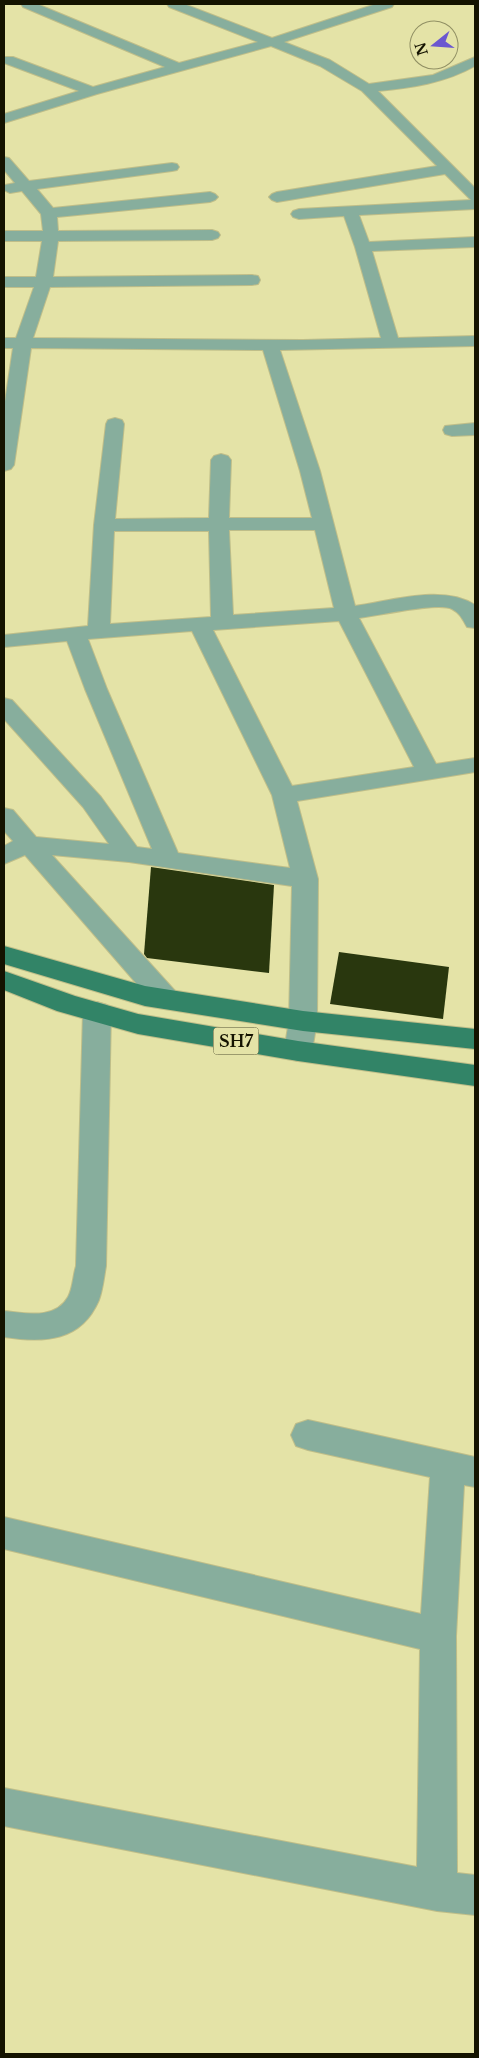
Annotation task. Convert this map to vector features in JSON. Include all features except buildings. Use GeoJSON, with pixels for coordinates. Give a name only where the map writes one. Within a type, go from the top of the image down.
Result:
{"type":"FeatureCollection","features":[{"type":"Feature","properties":{"kind":"main road","name":"SH7"},"geometry":{"type":"LineString","coordinates":[[4,955],[145,996],[303,1021],[475,1039]]}},
{"type":"Feature","properties":{"kind":"main road","name":"SH7"},"geometry":{"type":"LineString","coordinates":[[4,980],[67,1004],[138,1024],[298,1051],[475,1076]]}},
{"type":"Feature","properties":{"kind":"street"},"geometry":{"type":"LineString","coordinates":[[27,4],[176,67]]}},
{"type":"Feature","properties":{"kind":"street"},"geometry":{"type":"LineString","coordinates":[[173,4],[325,64],[362,84],[474,196]]}},
{"type":"Feature","properties":{"kind":"street"},"geometry":{"type":"LineString","coordinates":[[4,119],[92,91],[272,42],[388,4]]}},
{"type":"Feature","properties":{"kind":"street"},"geometry":{"type":"LineString","coordinates":[[340,7],[358,13]]}},
{"type":"Feature","properties":{"kind":"street"},"geometry":{"type":"LineString","coordinates":[[8,60],[92,91]]}},
{"type":"Feature","properties":{"kind":"street"},"geometry":{"type":"LineString","coordinates":[[362,84],[439,78],[475,61]]}},
{"type":"Feature","properties":{"kind":"street"},"geometry":{"type":"LineString","coordinates":[[4,161],[25,188],[49,213],[51,236],[44,281],[23,343],[4,465]]}},
{"type":"Feature","properties":{"kind":"street"},"geometry":{"type":"LineString","coordinates":[[4,189],[25,188],[172,167]]}},
{"type":"Feature","properties":{"kind":"street"},"geometry":{"type":"LineString","coordinates":[[277,197],[448,169]]}},
{"type":"Feature","properties":{"kind":"street"},"geometry":{"type":"LineString","coordinates":[[299,214],[350,212],[474,196]]}},
{"type":"Feature","properties":{"kind":"street"},"geometry":{"type":"LineString","coordinates":[[49,213],[210,197]]}},
{"type":"Feature","properties":{"kind":"street"},"geometry":{"type":"LineString","coordinates":[[350,212],[364,247],[391,342]]}},
{"type":"Feature","properties":{"kind":"street"},"geometry":{"type":"LineString","coordinates":[[4,236],[212,235]]}},
{"type":"Feature","properties":{"kind":"street"},"geometry":{"type":"LineString","coordinates":[[364,247],[475,242]]}},
{"type":"Feature","properties":{"kind":"street"},"geometry":{"type":"LineString","coordinates":[[4,282],[252,280]]}},
{"type":"Feature","properties":{"kind":"street"},"geometry":{"type":"LineString","coordinates":[[4,343],[303,345],[475,341]]}},
{"type":"Feature","properties":{"kind":"street"},"geometry":{"type":"LineString","coordinates":[[270,345],[310,471],[346,614],[429,773]]}},
{"type":"Feature","properties":{"kind":"street"},"geometry":{"type":"LineString","coordinates":[[99,630],[104,525],[115,424]]}},
{"type":"Feature","properties":{"kind":"street"},"geometry":{"type":"LineString","coordinates":[[452,430],[475,429]]}},
{"type":"Feature","properties":{"kind":"street"},"geometry":{"type":"LineString","coordinates":[[221,460],[219,524],[210,623],[284,795],[305,879],[303,1021],[298,1051]]}},
{"type":"Feature","properties":{"kind":"street"},"geometry":{"type":"LineString","coordinates":[[104,525],[324,524]]}},
{"type":"Feature","properties":{"kind":"street"},"geometry":{"type":"LineString","coordinates":[[4,641],[99,630],[346,614],[430,601],[446,601],[459,604],[468,610],[475,622]]}},
{"type":"Feature","properties":{"kind":"street"},"geometry":{"type":"LineString","coordinates":[[75,633],[103,706],[169,860]]}},
{"type":"Feature","properties":{"kind":"street"},"geometry":{"type":"LineString","coordinates":[[4,705],[92,802],[130,854]]}},
{"type":"Feature","properties":{"kind":"street"},"geometry":{"type":"LineString","coordinates":[[284,795],[475,765]]}},
{"type":"Feature","properties":{"kind":"street"},"geometry":{"type":"LineString","coordinates":[[4,816],[166,999]]}},
{"type":"Feature","properties":{"kind":"street"},"geometry":{"type":"LineString","coordinates":[[4,856],[27,844],[130,854],[305,879]]}},
{"type":"Feature","properties":{"kind":"street"},"geometry":{"type":"LineString","coordinates":[[4,1324],[35,1328],[61,1324],[82,1303],[91,1266],[97,1012]]}},
{"type":"Feature","properties":{"kind":"street"},"geometry":{"type":"LineString","coordinates":[[308,1435],[462,1469],[438,1636],[437,1891]]}},
{"type":"Feature","properties":{"kind":"street"},"geometry":{"type":"LineString","coordinates":[[4,1533],[438,1636]]}},
{"type":"Feature","properties":{"kind":"street"},"geometry":{"type":"LineString","coordinates":[[4,1807],[437,1891],[475,1895]]}}]}
